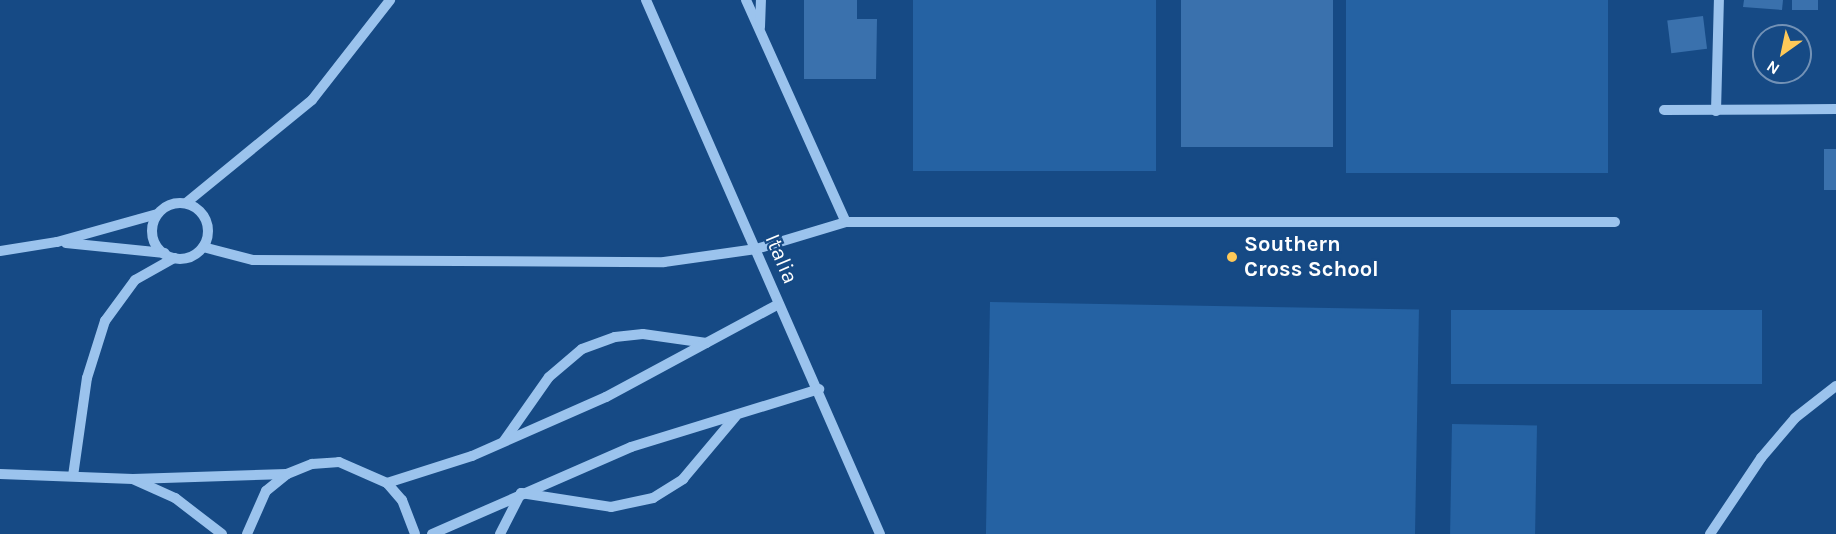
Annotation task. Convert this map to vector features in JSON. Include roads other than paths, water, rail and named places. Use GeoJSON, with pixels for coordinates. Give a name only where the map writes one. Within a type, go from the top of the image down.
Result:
{"type":"FeatureCollection","features":[{"type":"Feature","properties":{"kind":"street"},"geometry":{"type":"LineString","coordinates":[[0,251],[57,242],[157,214],[170,204],[186,203],[312,100],[390,0]]}},
{"type":"Feature","properties":{"kind":"street","name":"Italia"},"geometry":{"type":"LineString","coordinates":[[646,0],[779,304],[819,389],[880,534]]}},
{"type":"Feature","properties":{"kind":"street"},"geometry":{"type":"LineString","coordinates":[[746,0],[846,222]]}},
{"type":"Feature","properties":{"kind":"street"},"geometry":{"type":"LineString","coordinates":[[759,30],[761,0]]}},
{"type":"Feature","properties":{"kind":"street"},"geometry":{"type":"LineString","coordinates":[[1716,111],[1719,0]]}},
{"type":"Feature","properties":{"kind":"street"},"geometry":{"type":"LineString","coordinates":[[1664,110],[1836,109]]}},
{"type":"Feature","properties":{"kind":"street"},"geometry":{"type":"LineString","coordinates":[[57,242],[190,257],[203,247],[207,221],[186,203]]}},
{"type":"Feature","properties":{"kind":"street"},"geometry":{"type":"LineString","coordinates":[[157,214],[153,240],[169,256]]}},
{"type":"Feature","properties":{"kind":"street"},"geometry":{"type":"LineString","coordinates":[[203,247],[253,260],[652,262],[756,249],[846,222],[1615,222]]}},
{"type":"Feature","properties":{"kind":"street"},"geometry":{"type":"LineString","coordinates":[[73,476],[87,378],[105,321],[135,280],[169,256]]}},
{"type":"Feature","properties":{"kind":"street"},"geometry":{"type":"LineString","coordinates":[[387,483],[503,442],[606,397],[779,304]]}},
{"type":"Feature","properties":{"kind":"street"},"geometry":{"type":"LineString","coordinates":[[503,442],[549,377],[582,349],[615,337],[643,334],[706,343]]}},
{"type":"Feature","properties":{"kind":"street"},"geometry":{"type":"LineString","coordinates":[[1710,534],[1761,458],[1796,418],[1836,386]]}},
{"type":"Feature","properties":{"kind":"street"},"geometry":{"type":"LineString","coordinates":[[432,534],[521,493],[631,447],[819,389]]}},
{"type":"Feature","properties":{"kind":"street"},"geometry":{"type":"LineString","coordinates":[[521,493],[611,507],[653,498],[683,479],[736,415]]}},
{"type":"Feature","properties":{"kind":"street"},"geometry":{"type":"LineString","coordinates":[[247,534],[266,491],[288,474],[312,464],[339,462],[365,469],[387,483],[402,500],[415,534]]}},
{"type":"Feature","properties":{"kind":"street"},"geometry":{"type":"LineString","coordinates":[[0,474],[133,479],[288,474]]}},
{"type":"Feature","properties":{"kind":"street"},"geometry":{"type":"LineString","coordinates":[[133,479],[175,498],[222,534]]}},
{"type":"Feature","properties":{"kind":"street"},"geometry":{"type":"LineString","coordinates":[[500,534],[521,493]]}},
{"type":"Feature","properties":{"kind":"place","name":"Southern Cross School"},"geometry":{"type":"Point","coordinates":[1232,257]}}]}
